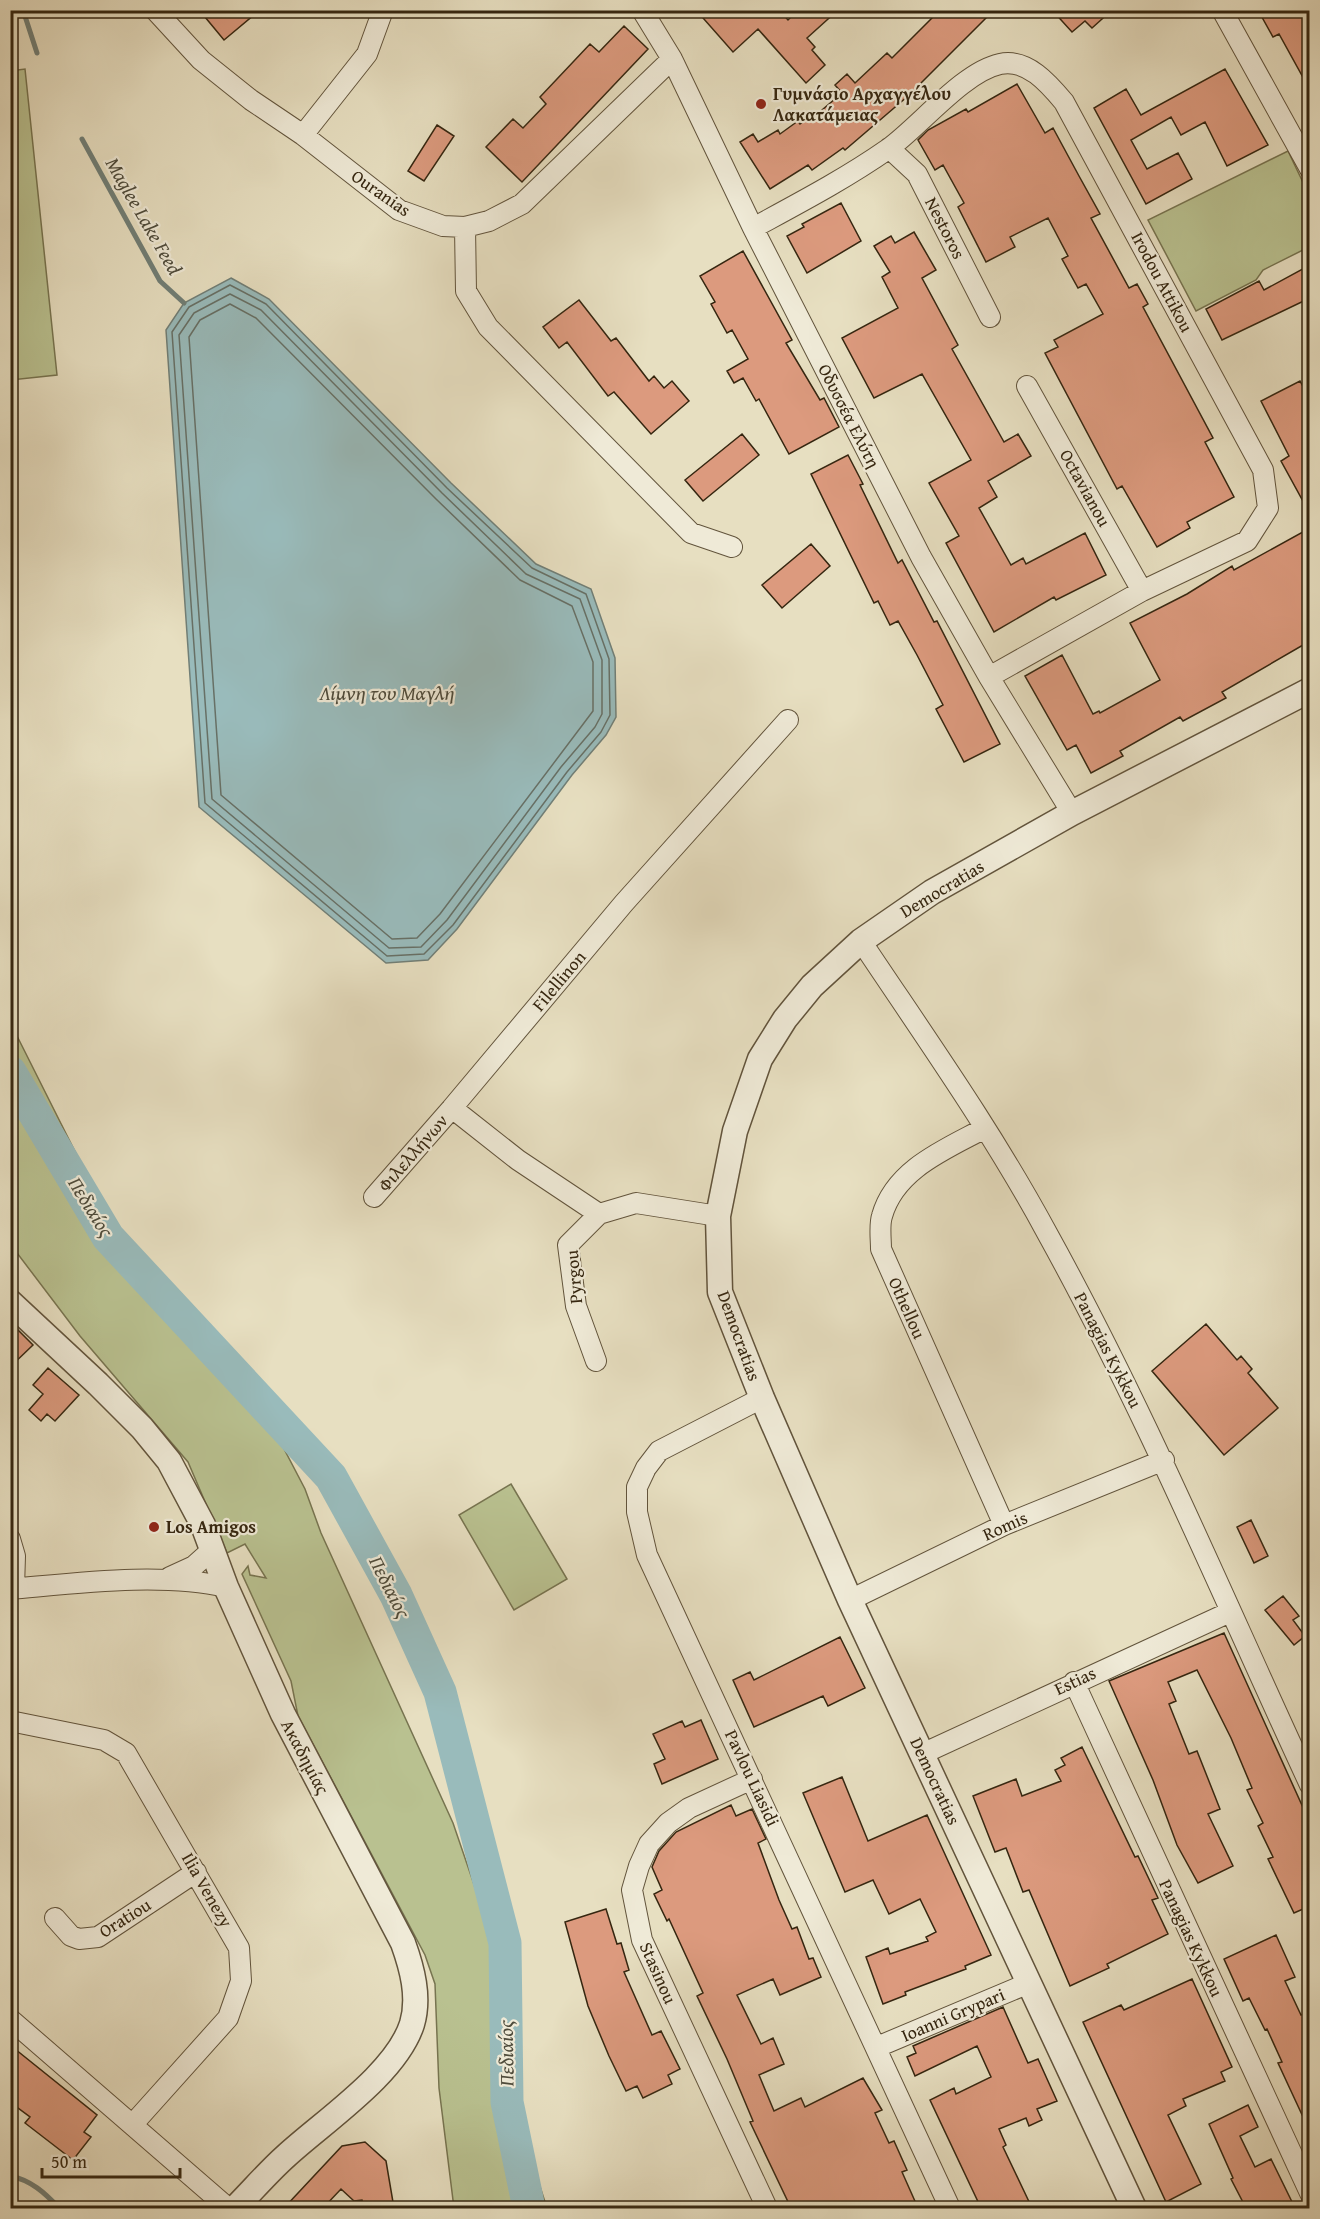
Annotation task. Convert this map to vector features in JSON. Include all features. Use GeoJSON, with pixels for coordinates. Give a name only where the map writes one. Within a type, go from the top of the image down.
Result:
{"type":"FeatureCollection","features":[{"type":"Feature","properties":{"kind":"street","name":"Ouranias"},"geometry":{"type":"LineString","coordinates":[[155,10],[201,60],[251,100],[303,135],[399,210],[443,226],[465,227],[489,221],[522,204],[672,59]]}},
{"type":"Feature","properties":{"kind":"street"},"geometry":{"type":"LineString","coordinates":[[303,135],[368,54],[383,10]]}},
{"type":"Feature","properties":{"kind":"street","name":"Οδυσσέα Ελύτη"},"geometry":{"type":"LineString","coordinates":[[642,10],[672,59],[753,228],[921,558],[989,677],[1072,813]]}},
{"type":"Feature","properties":{"kind":"street"},"geometry":{"type":"LineString","coordinates":[[1222,10],[1310,169]]}},
{"type":"Feature","properties":{"kind":"street","name":"Irodou Attikou"},"geometry":{"type":"LineString","coordinates":[[753,228],[824,190],[889,148],[979,72],[1003,63],[1027,68],[1048,83],[1065,102],[1263,471],[1268,508],[1247,541],[1142,591],[989,677]]}},
{"type":"Feature","properties":{"kind":"street","name":"Nestoros"},"geometry":{"type":"LineString","coordinates":[[889,148],[917,174],[990,317]]}},
{"type":"Feature","properties":{"kind":"street"},"geometry":{"type":"LineString","coordinates":[[465,227],[466,291],[489,327],[691,533],[732,546]]}},
{"type":"Feature","properties":{"kind":"street","name":"Octavianou"},"geometry":{"type":"LineString","coordinates":[[1027,386],[1142,591]]}},
{"type":"Feature","properties":{"kind":"street","name":"Democratias"},"geometry":{"type":"LineString","coordinates":[[1134,2208],[850,1600],[762,1398],[720,1292],[718,1216],[735,1131],[760,1059],[785,1019],[812,986],[861,940],[932,892],[1072,813],[1310,690]]}},
{"type":"Feature","properties":{"kind":"street","name":"Filellinon"},"geometry":{"type":"LineString","coordinates":[[452,1108],[624,903],[788,720]]}},
{"type":"Feature","properties":{"kind":"street","name":"Panagias Kykkou"},"geometry":{"type":"LineString","coordinates":[[861,940],[985,1128],[1047,1232],[1164,1460],[1230,1612],[1310,1785]]}},
{"type":"Feature","properties":{"kind":"street"},"geometry":{"type":"LineString","coordinates":[[452,1108],[518,1160],[599,1214]]}},
{"type":"Feature","properties":{"kind":"street","name":"Φιλελλήνων"},"geometry":{"type":"LineString","coordinates":[[374,1197],[452,1108]]}},
{"type":"Feature","properties":{"kind":"street","name":"Othellou"},"geometry":{"type":"LineString","coordinates":[[985,1128],[927,1159],[895,1187],[881,1217],[881,1248],[1004,1525]]}},
{"type":"Feature","properties":{"kind":"street","name":"Pyrgou"},"geometry":{"type":"LineString","coordinates":[[596,1361],[576,1306],[568,1245],[599,1214],[636,1203],[718,1216]]}},
{"type":"Feature","properties":{"kind":"street","name":"Ακαδημίας"},"geometry":{"type":"LineString","coordinates":[[10,1302],[98,1384],[163,1453],[186,1490],[213,1549],[226,1587],[283,1714],[403,1943],[411,1965],[414,1987],[412,2024],[385,2069],[284,2157],[235,2208]]}},
{"type":"Feature","properties":{"kind":"street","name":"Pavlou Liasidi"},"geometry":{"type":"LineString","coordinates":[[762,1398],[659,1451],[646,1468],[637,1486],[637,1512],[647,1555],[950,2208]]}},
{"type":"Feature","properties":{"kind":"street","name":"Romis"},"geometry":{"type":"LineString","coordinates":[[850,1600],[1004,1525],[1164,1460]]}},
{"type":"Feature","properties":{"kind":"street"},"geometry":{"type":"LineString","coordinates":[[10,1539],[15,1556],[12,1588],[165,1579],[193,1580],[226,1587]]}},
{"type":"Feature","properties":{"kind":"street"},"geometry":{"type":"LineString","coordinates":[[165,1579],[194,1566],[213,1549]]}},
{"type":"Feature","properties":{"kind":"street","name":"Estias"},"geometry":{"type":"LineString","coordinates":[[922,1754],[1230,1612]]}},
{"type":"Feature","properties":{"kind":"street","name":"Panagias Kykkou"},"geometry":{"type":"LineString","coordinates":[[1074,1682],[1310,2193]]}},
{"type":"Feature","properties":{"kind":"street","name":"Ilia Venezy"},"geometry":{"type":"LineString","coordinates":[[10,1721],[104,1740],[126,1753],[239,1948],[242,1968],[238,1993],[228,2018],[134,2124]]}},
{"type":"Feature","properties":{"kind":"street","name":"Stasinou"},"geometry":{"type":"LineString","coordinates":[[752,1779],[688,1808],[668,1823],[649,1844],[632,1890],[642,1941],[767,2208]]}},
{"type":"Feature","properties":{"kind":"street","name":"Oratiou"},"geometry":{"type":"LineString","coordinates":[[55,1918],[72,1936],[79,1939],[98,1937],[196,1872]]}},
{"type":"Feature","properties":{"kind":"street","name":"Ioanni Grypari"},"geometry":{"type":"LineString","coordinates":[[877,2047],[1029,1983]]}},
{"type":"Feature","properties":{"kind":"street"},"geometry":{"type":"LineString","coordinates":[[10,2019],[134,2124],[228,2208]]}},
{"type":"Feature","properties":{"kind":"green space"},"geometry":{"type":"Polygon","coordinates":[[[25,69],[57,375],[11,380],[10,71],[25,69]]]}},
{"type":"Feature","properties":{"kind":"green space"},"geometry":{"type":"Polygon","coordinates":[[[1288,151],[1309,195],[1309,247],[1263,270],[1256,280],[1196,311],[1148,220],[1288,151]]]}},
{"type":"Feature","properties":{"kind":"green space"},"geometry":{"type":"Polygon","coordinates":[[[10,1022],[134,1269],[236,1396],[283,1447],[305,1489],[321,1533],[453,1823],[493,1940],[510,2095],[547,2208],[454,2208],[439,2088],[435,1984],[425,1955],[298,1716],[291,1681],[242,1574],[248,1566],[250,1575],[266,1578],[245,1544],[227,1553],[188,1462],[80,1336],[11,1245],[10,1022]]]}},
{"type":"Feature","properties":{"kind":"green space"},"geometry":{"type":"Polygon","coordinates":[[[511,1484],[567,1579],[514,1610],[459,1515],[511,1484]]]}},
{"type":"Feature","properties":{"kind":"water","name":"Λίμνη του Μαγλή"},"geometry":{"type":"Polygon","coordinates":[[[231,278],[269,299],[451,483],[536,564],[591,589],[615,658],[616,717],[606,735],[572,775],[457,929],[428,960],[386,963],[199,807],[166,330],[184,303],[231,278]]]}},
{"type":"Feature","properties":{"kind":"building"},"geometry":{"type":"Polygon","coordinates":[[[213,10],[260,10],[224,40],[205,17],[213,10]]]}},
{"type":"Feature","properties":{"kind":"building"},"geometry":{"type":"Polygon","coordinates":[[[696,10],[779,10],[788,20],[798,10],[838,10],[807,38],[815,47],[812,50],[825,65],[806,83],[758,29],[733,52],[696,10]]]}},
{"type":"Feature","properties":{"kind":"building"},"geometry":{"type":"Polygon","coordinates":[[[940,10],[994,10],[908,96],[845,150],[843,148],[812,170],[808,165],[770,189],[740,142],[753,134],[758,142],[778,130],[780,134],[798,121],[800,124],[815,113],[816,115],[842,93],[835,85],[847,74],[855,83],[887,53],[892,58],[940,10]]]}},
{"type":"Feature","properties":{"kind":"building"},"geometry":{"type":"Polygon","coordinates":[[[1052,10],[1112,10],[1092,28],[1085,21],[1072,32],[1052,10]]]}},
{"type":"Feature","properties":{"kind":"building"},"geometry":{"type":"Polygon","coordinates":[[[1258,10],[1302,10],[1310,23],[1310,90],[1279,34],[1273,37],[1258,10]]]}},
{"type":"Feature","properties":{"kind":"building"},"geometry":{"type":"Polygon","coordinates":[[[624,26],[648,49],[522,182],[486,147],[513,119],[523,128],[546,104],[540,97],[590,44],[599,52],[624,26]]]}},
{"type":"Feature","properties":{"kind":"building"},"geometry":{"type":"Polygon","coordinates":[[[1225,69],[1268,145],[1227,166],[1205,122],[1181,135],[1171,117],[1131,140],[1147,169],[1178,153],[1192,179],[1146,204],[1094,108],[1126,89],[1141,115],[1225,69]]]}},
{"type":"Feature","properties":{"kind":"building"},"geometry":{"type":"Polygon","coordinates":[[[1017,84],[1045,133],[1053,128],[1100,214],[1091,218],[1129,288],[1137,284],[1148,304],[1143,307],[1213,438],[1205,442],[1234,497],[1187,522],[1190,528],[1157,547],[1122,486],[1117,489],[1045,353],[1058,347],[1054,340],[1103,314],[1086,284],[1078,288],[1062,259],[1068,256],[1048,218],[1010,237],[1015,247],[986,262],[958,207],[964,203],[943,165],[935,170],[918,140],[928,130],[966,109],[968,112],[1017,84]]]}},
{"type":"Feature","properties":{"kind":"building"},"geometry":{"type":"Polygon","coordinates":[[[437,125],[454,136],[424,181],[408,171],[437,125]]]}},
{"type":"Feature","properties":{"kind":"building"},"geometry":{"type":"Polygon","coordinates":[[[841,203],[861,241],[807,273],[787,236],[804,227],[802,224],[841,203]]]}},
{"type":"Feature","properties":{"kind":"building"},"geometry":{"type":"Polygon","coordinates":[[[914,232],[936,270],[922,278],[958,345],[952,349],[1004,442],[1018,434],[1031,456],[988,481],[997,497],[979,508],[1011,565],[1023,558],[1026,564],[1085,533],[1106,575],[1056,600],[1054,597],[994,632],[946,543],[959,536],[929,483],[971,460],[922,374],[874,398],[842,338],[898,308],[882,277],[890,272],[874,246],[891,236],[895,243],[914,232]]]}},
{"type":"Feature","properties":{"kind":"building"},"geometry":{"type":"Polygon","coordinates":[[[743,251],[792,340],[786,343],[820,400],[824,398],[839,427],[789,454],[759,399],[756,401],[743,378],[734,383],[727,371],[748,359],[732,330],[727,333],[711,304],[715,302],[700,276],[743,251]]]}},
{"type":"Feature","properties":{"kind":"building"},"geometry":{"type":"Polygon","coordinates":[[[1310,265],[1310,298],[1222,340],[1206,309],[1259,281],[1264,290],[1310,265]]]}},
{"type":"Feature","properties":{"kind":"building"},"geometry":{"type":"Polygon","coordinates":[[[579,300],[611,341],[616,338],[649,381],[654,376],[664,388],[672,381],[689,401],[651,434],[614,392],[608,396],[567,342],[559,348],[543,327],[579,300]]]}},
{"type":"Feature","properties":{"kind":"building"},"geometry":{"type":"Polygon","coordinates":[[[1300,381],[1310,400],[1310,514],[1281,461],[1289,456],[1261,401],[1300,381]]]}},
{"type":"Feature","properties":{"kind":"building"},"geometry":{"type":"Polygon","coordinates":[[[742,434],[759,455],[703,501],[685,480],[742,434]]]}},
{"type":"Feature","properties":{"kind":"building"},"geometry":{"type":"Polygon","coordinates":[[[848,455],[898,563],[902,560],[934,622],[937,621],[1000,744],[964,762],[936,709],[943,705],[917,655],[898,621],[890,625],[878,601],[874,603],[811,474],[848,455]]]}},
{"type":"Feature","properties":{"kind":"building"},"geometry":{"type":"Polygon","coordinates":[[[1310,528],[1310,641],[1222,692],[1226,698],[1183,721],[1180,717],[1120,751],[1123,756],[1091,773],[1076,745],[1067,750],[1025,676],[1062,655],[1093,714],[1099,711],[1100,713],[1160,680],[1130,623],[1187,594],[1232,566],[1234,570],[1310,528]]]}},
{"type":"Feature","properties":{"kind":"building"},"geometry":{"type":"Polygon","coordinates":[[[811,544],[830,566],[782,608],[762,585],[811,544]]]}},
{"type":"Feature","properties":{"kind":"building"},"geometry":{"type":"Polygon","coordinates":[[[10,1322],[33,1345],[10,1367],[10,1322]]]}},
{"type":"Feature","properties":{"kind":"building"},"geometry":{"type":"Polygon","coordinates":[[[1206,1324],[1237,1360],[1241,1356],[1252,1369],[1248,1373],[1278,1408],[1224,1455],[1152,1371],[1206,1324]]]}},
{"type":"Feature","properties":{"kind":"building"},"geometry":{"type":"Polygon","coordinates":[[[48,1368],[79,1395],[55,1421],[47,1414],[41,1421],[29,1410],[43,1394],[33,1385],[48,1368]]]}},
{"type":"Feature","properties":{"kind":"building"},"geometry":{"type":"Polygon","coordinates":[[[1251,1520],[1268,1556],[1254,1563],[1237,1527],[1251,1520]]]}},
{"type":"Feature","properties":{"kind":"building"},"geometry":{"type":"Polygon","coordinates":[[[1283,1596],[1299,1616],[1293,1620],[1305,1636],[1294,1645],[1265,1610],[1283,1596]]]}},
{"type":"Feature","properties":{"kind":"building"},"geometry":{"type":"Polygon","coordinates":[[[1224,1633],[1310,1823],[1310,1906],[1294,1913],[1268,1859],[1273,1857],[1258,1826],[1263,1823],[1247,1790],[1252,1788],[1231,1738],[1197,1670],[1168,1682],[1176,1701],[1169,1704],[1189,1754],[1197,1751],[1220,1809],[1208,1814],[1233,1866],[1198,1883],[1177,1845],[1153,1780],[1109,1681],[1224,1633]]]}},
{"type":"Feature","properties":{"kind":"building"},"geometry":{"type":"Polygon","coordinates":[[[840,1637],[865,1688],[828,1706],[823,1696],[754,1727],[733,1680],[750,1672],[754,1680],[840,1637]]]}},
{"type":"Feature","properties":{"kind":"building"},"geometry":{"type":"Polygon","coordinates":[[[701,1720],[718,1759],[662,1784],[654,1764],[665,1759],[653,1734],[682,1721],[685,1727],[701,1720]]]}},
{"type":"Feature","properties":{"kind":"building"},"geometry":{"type":"Polygon","coordinates":[[[1082,1747],[1135,1857],[1138,1856],[1158,1898],[1152,1900],[1168,1934],[1107,1964],[1109,1968],[1070,1986],[1029,1890],[1023,1892],[1006,1848],[995,1852],[973,1796],[1016,1779],[1022,1796],[1061,1781],[1055,1770],[1065,1765],[1061,1758],[1082,1747]]]}},
{"type":"Feature","properties":{"kind":"building"},"geometry":{"type":"Polygon","coordinates":[[[842,1777],[868,1841],[927,1815],[991,1955],[965,1966],[966,1969],[905,1992],[906,1995],[883,2004],[866,1957],[888,1948],[890,1954],[928,1941],[926,1937],[936,1932],[920,1899],[889,1914],[873,1880],[845,1892],[803,1793],[842,1777]]]}},
{"type":"Feature","properties":{"kind":"building"},"geometry":{"type":"Polygon","coordinates":[[[731,1805],[736,1816],[752,1809],[766,1839],[758,1843],[779,1900],[792,1929],[797,1927],[809,1959],[813,1958],[821,1977],[780,1995],[773,1979],[737,1995],[761,2044],[773,2038],[784,2064],[759,2075],[774,2111],[801,2098],[805,2107],[863,2078],[882,2110],[875,2113],[889,2143],[894,2141],[907,2170],[902,2172],[918,2208],[791,2208],[750,2122],[753,2121],[727,2059],[697,1996],[703,1993],[669,1919],[667,1921],[654,1894],[662,1890],[652,1867],[659,1851],[676,1832],[731,1805]]]}},
{"type":"Feature","properties":{"kind":"building"},"geometry":{"type":"Polygon","coordinates":[[[606,1909],[617,1944],[621,1943],[629,1970],[624,1972],[652,2035],[661,2031],[680,2069],[668,2075],[672,2084],[643,2098],[637,2086],[626,2091],[609,2056],[588,2006],[565,1922],[606,1909]]]}},
{"type":"Feature","properties":{"kind":"building"},"geometry":{"type":"Polygon","coordinates":[[[1276,1935],[1295,1977],[1285,1981],[1301,2015],[1310,2011],[1310,2132],[1278,2063],[1282,2062],[1267,2029],[1265,2030],[1249,1998],[1243,2001],[1224,1959],[1276,1935]]]}},
{"type":"Feature","properties":{"kind":"building"},"geometry":{"type":"Polygon","coordinates":[[[1192,1979],[1232,2067],[1221,2072],[1225,2081],[1183,2099],[1186,2106],[1168,2115],[1201,2184],[1166,2202],[1083,2022],[1121,2005],[1124,2010],[1192,1979]]]}},
{"type":"Feature","properties":{"kind":"building"},"geometry":{"type":"Polygon","coordinates":[[[1003,2007],[1028,2063],[1038,2059],[1057,2101],[1037,2109],[1042,2120],[1029,2126],[1026,2118],[999,2129],[1006,2145],[1003,2147],[1032,2208],[981,2208],[930,2100],[954,2088],[956,2094],[991,2077],[977,2046],[915,2076],[907,2057],[916,2053],[913,2046],[1003,2007]]]}},
{"type":"Feature","properties":{"kind":"building"},"geometry":{"type":"Polygon","coordinates":[[[10,2045],[97,2115],[84,2132],[91,2137],[73,2160],[25,2123],[30,2117],[10,2102],[10,2045]]]}},
{"type":"Feature","properties":{"kind":"building"},"geometry":{"type":"Polygon","coordinates":[[[1248,2105],[1258,2127],[1240,2136],[1255,2167],[1271,2159],[1295,2208],[1246,2208],[1231,2179],[1233,2178],[1209,2124],[1248,2105]]]}},
{"type":"Feature","properties":{"kind":"building"},"geometry":{"type":"Polygon","coordinates":[[[365,2142],[386,2161],[394,2208],[364,2208],[362,2200],[354,2201],[341,2189],[323,2208],[284,2208],[342,2146],[365,2142]]]}},
{"type":"Feature","properties":{"kind":"waterway","name":"Maglee Lake Feed"},"geometry":{"type":"LineString","coordinates":[[23,10],[37,53]]}},
{"type":"Feature","properties":{"kind":"waterway","name":"Maglee Lake Feed"},"geometry":{"type":"LineString","coordinates":[[82,139],[160,281],[184,303]]}},
{"type":"Feature","properties":{"kind":"waterway","name":"Πεδιαίος"},"geometry":{"type":"LineString","coordinates":[[10,1072],[108,1237],[331,1477],[396,1595],[440,1692],[505,1943],[507,2102],[529,2208]]}},
{"type":"Feature","properties":{"kind":"waterway"},"geometry":{"type":"LineString","coordinates":[[10,2176],[37,2188],[59,2208]]}},
{"type":"Feature","properties":{"kind":"place","name":"Γυμνάσιο Αρχαγγέλου Λακατάμειας"},"geometry":{"type":"Point","coordinates":[761,104]}},
{"type":"Feature","properties":{"kind":"place","name":"Los Amigos"},"geometry":{"type":"Point","coordinates":[154,1527]}}]}
